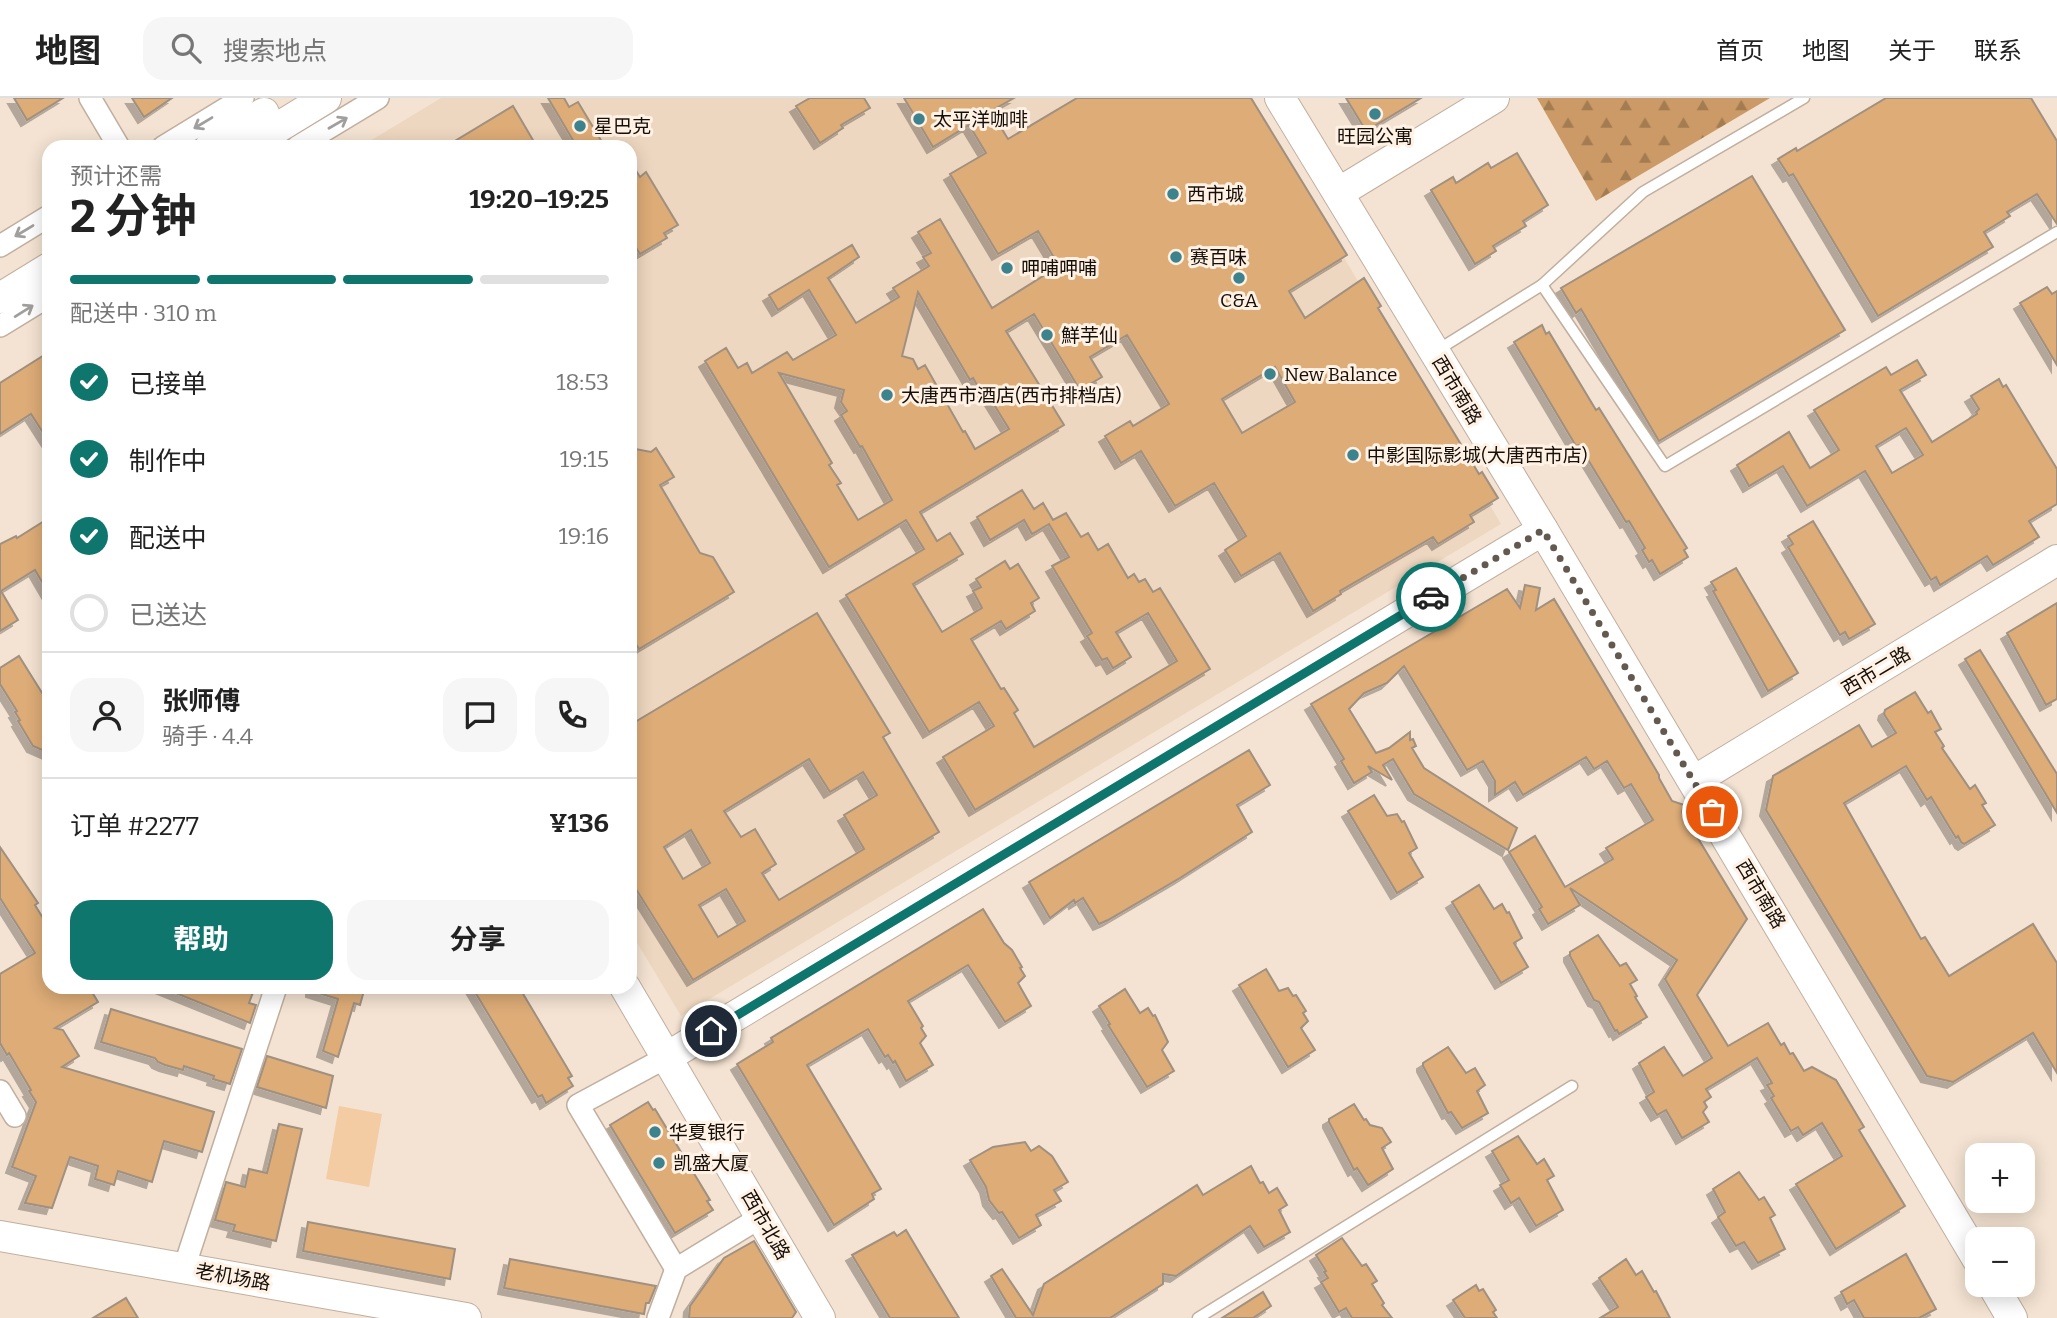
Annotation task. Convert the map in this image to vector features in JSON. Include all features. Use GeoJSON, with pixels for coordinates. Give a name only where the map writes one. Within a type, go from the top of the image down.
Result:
{"type":"FeatureCollection","features":[{"type":"Feature","properties":{"kind":"street"},"geometry":{"type":"LineString","coordinates":[[90,98],[116,140]]}},
{"type":"Feature","properties":{"kind":"street"},"geometry":{"type":"LineString","coordinates":[[174,140],[243,98]]}},
{"type":"Feature","properties":{"kind":"street"},"geometry":{"type":"LineString","coordinates":[[221,140],[288,98]]}},
{"type":"Feature","properties":{"kind":"street"},"geometry":{"type":"LineString","coordinates":[[257,140],[326,98]]}},
{"type":"Feature","properties":{"kind":"street"},"geometry":{"type":"LineString","coordinates":[[309,140],[378,98]]}},
{"type":"Feature","properties":{"kind":"street","name":"西市南路"},"geometry":{"type":"LineString","coordinates":[[1280,98],[1694,781],[1965,1238]]}},
{"type":"Feature","properties":{"kind":"street"},"geometry":{"type":"LineString","coordinates":[[1338,193],[1494,98]]}},
{"type":"Feature","properties":{"kind":"street"},"geometry":{"type":"LineString","coordinates":[[0,246],[42,220]]}},
{"type":"Feature","properties":{"kind":"street"},"geometry":{"type":"LineString","coordinates":[[0,276],[42,250]]}},
{"type":"Feature","properties":{"kind":"street"},"geometry":{"type":"LineString","coordinates":[[0,298],[42,272]]}},
{"type":"Feature","properties":{"kind":"street"},"geometry":{"type":"LineString","coordinates":[[0,326],[42,300]]}},
{"type":"Feature","properties":{"kind":"street"},"geometry":{"type":"LineString","coordinates":[[676,1269],[578,1105],[667,1057],[1543,530]]}},
{"type":"Feature","properties":{"kind":"street","name":"西市二路"},"geometry":{"type":"LineString","coordinates":[[1694,781],[2057,560]]}},
{"type":"Feature","properties":{"kind":"street"},"geometry":{"type":"LineString","coordinates":[[184,1268],[274,994]]}},
{"type":"Feature","properties":{"kind":"street","name":"西市北路"},"geometry":{"type":"LineString","coordinates":[[629,994],[820,1318]]}},
{"type":"Feature","properties":{"kind":"street"},"geometry":{"type":"LineString","coordinates":[[0,1091],[15,1116]]}},
{"type":"Feature","properties":{"kind":"street"},"geometry":{"type":"LineString","coordinates":[[657,1318],[676,1269],[761,1217]]}},
{"type":"Feature","properties":{"kind":"street","name":"老机场路"},"geometry":{"type":"LineString","coordinates":[[0,1236],[466,1318]]}},
{"type":"Feature","properties":{"kind":"street"},"geometry":{"type":"LineString","coordinates":[[2000,1297],[2012,1318]]}},
{"type":"Feature","properties":{"kind":"lane"},"geometry":{"type":"LineString","coordinates":[[1434,352],[1542,285],[1643,192],[1804,98]]}},
{"type":"Feature","properties":{"kind":"lane"},"geometry":{"type":"LineString","coordinates":[[1542,285],[1665,466],[2057,232]]}},
{"type":"Feature","properties":{"kind":"lane"},"geometry":{"type":"LineString","coordinates":[[1198,1318],[1572,1086]]}},
{"type":"Feature","properties":{"kind":"shaded area"},"geometry":{"type":"Polygon","coordinates":[[[441,98],[1250,98],[1501,524],[681,1016],[637,943],[637,140],[372,140],[441,98]]]}},
{"type":"Feature","properties":{"kind":"shaded area"},"geometry":{"type":"Polygon","coordinates":[[[339,1106],[382,1114],[369,1187],[326,1179],[339,1106]]]}},
{"type":"Feature","properties":{"kind":"green space"},"geometry":{"type":"Polygon","coordinates":[[[1537,98],[1770,98],[1596,201],[1537,98]]]}},
{"type":"Feature","properties":{"kind":"building"},"geometry":{"type":"Polygon","coordinates":[[[14,98],[63,98],[27,120],[14,98]]]}},
{"type":"Feature","properties":{"kind":"building"},"geometry":{"type":"Polygon","coordinates":[[[132,98],[172,98],[144,117],[132,98]]]}},
{"type":"Feature","properties":{"kind":"building"},"geometry":{"type":"Polygon","coordinates":[[[548,98],[564,98],[569,107],[578,102],[601,140],[573,140],[548,98]]]}},
{"type":"Feature","properties":{"kind":"building"},"geometry":{"type":"Polygon","coordinates":[[[810,98],[864,98],[870,108],[841,125],[843,128],[820,143],[796,106],[810,98]]]}},
{"type":"Feature","properties":{"kind":"building"},"geometry":{"type":"Polygon","coordinates":[[[904,98],[1014,98],[991,111],[1008,139],[1077,98],[1251,98],[1347,255],[1289,291],[1305,318],[1364,278],[1381,306],[1378,308],[1479,474],[1482,472],[1498,498],[1470,515],[1474,522],[1438,544],[1433,537],[1340,591],[1341,594],[1313,611],[1280,553],[1241,576],[1225,550],[1246,536],[1214,483],[1175,506],[1141,451],[1121,463],[1105,436],[1130,421],[1133,426],[1169,404],[1127,335],[1090,357],[1102,377],[1080,390],[1034,314],[1006,331],[1064,425],[920,512],[937,541],[950,533],[963,554],[913,584],[942,632],[982,608],[973,591],[981,587],[976,579],[1005,561],[1010,569],[1018,564],[1039,598],[1031,603],[1035,611],[1006,629],[1001,621],[971,639],[1001,689],[1004,688],[1018,710],[1014,713],[1034,747],[1177,661],[1148,613],[1116,632],[1131,657],[1113,668],[1107,658],[1102,660],[1087,636],[1092,633],[1052,566],[1069,557],[1049,524],[1032,534],[1024,520],[990,540],[977,517],[1022,490],[1034,509],[1043,503],[1053,520],[1066,513],[1081,537],[1088,533],[1098,550],[1108,544],[1128,578],[1134,574],[1139,582],[1145,579],[1153,592],[1160,588],[1210,669],[975,810],[943,757],[994,726],[979,702],[929,732],[846,595],[924,549],[906,520],[829,567],[705,361],[726,348],[738,368],[747,363],[752,373],[787,352],[793,360],[836,335],[809,290],[778,310],[769,295],[852,245],[859,257],[828,278],[856,323],[899,297],[893,288],[929,266],[923,257],[931,253],[918,232],[940,219],[992,308],[1059,266],[1038,231],[998,254],[950,174],[986,153],[969,125],[933,147],[904,98]],[[918,292],[902,356],[913,359],[918,369],[925,365],[975,449],[1009,429],[988,395],[984,397],[973,378],[970,380],[918,292]],[[1275,367],[1222,399],[1242,433],[1295,402],[1275,367]],[[779,373],[832,463],[829,465],[841,483],[837,485],[858,520],[892,500],[841,415],[847,411],[841,402],[844,390],[779,373]]]}},
{"type":"Feature","properties":{"kind":"building","name":"旺园公寓"},"geometry":{"type":"Polygon","coordinates":[[[1346,98],[1421,98],[1366,131],[1346,98]]]}},
{"type":"Feature","properties":{"kind":"building"},"geometry":{"type":"Polygon","coordinates":[[[1886,98],[2031,98],[2057,141],[2057,224],[2037,194],[2007,212],[2010,216],[1984,232],[1993,247],[1878,316],[1793,174],[1789,176],[1778,159],[1796,148],[1797,151],[1886,98]]]}},
{"type":"Feature","properties":{"kind":"building"},"geometry":{"type":"Polygon","coordinates":[[[513,106],[533,140],[457,140],[513,106]]]}},
{"type":"Feature","properties":{"kind":"building"},"geometry":{"type":"Polygon","coordinates":[[[1517,153],[1548,205],[1523,221],[1526,226],[1493,246],[1496,251],[1475,264],[1431,190],[1453,177],[1456,183],[1488,163],[1491,168],[1517,153]]]}},
{"type":"Feature","properties":{"kind":"building"},"geometry":{"type":"Polygon","coordinates":[[[637,172],[640,177],[646,172],[678,225],[664,233],[667,238],[640,254],[637,249],[637,172]]]}},
{"type":"Feature","properties":{"kind":"building"},"geometry":{"type":"Polygon","coordinates":[[[1752,176],[1845,330],[1659,441],[1581,309],[1576,313],[1561,288],[1752,176]]]}},
{"type":"Feature","properties":{"kind":"building"},"geometry":{"type":"Polygon","coordinates":[[[2047,287],[2052,294],[2057,291],[2057,365],[2020,303],[2047,287]]]}},
{"type":"Feature","properties":{"kind":"building"},"geometry":{"type":"Polygon","coordinates":[[[1542,325],[1546,334],[1549,332],[1596,410],[1599,408],[1687,548],[1684,550],[1688,557],[1660,574],[1652,560],[1649,562],[1642,550],[1645,548],[1629,521],[1626,522],[1579,445],[1576,446],[1514,342],[1542,325]]]}},
{"type":"Feature","properties":{"kind":"building"},"geometry":{"type":"Polygon","coordinates":[[[42,356],[42,431],[31,414],[0,434],[0,383],[42,356]]]}},
{"type":"Feature","properties":{"kind":"building"},"geometry":{"type":"Polygon","coordinates":[[[1917,360],[1926,375],[1900,390],[1932,442],[1977,414],[1979,409],[1971,396],[1999,379],[2003,387],[2006,385],[2057,469],[2057,504],[2029,521],[2039,537],[1993,565],[1987,556],[1940,585],[1936,577],[1931,580],[1865,471],[1807,506],[1783,466],[1749,486],[1737,465],[1789,432],[1810,468],[1839,450],[1814,410],[1886,367],[1891,375],[1917,360]],[[1906,428],[1876,446],[1892,473],[1923,455],[1906,428]]]}},
{"type":"Feature","properties":{"kind":"building"},"geometry":{"type":"Polygon","coordinates":[[[656,448],[674,477],[660,485],[700,553],[713,557],[734,592],[639,649],[637,449],[651,452],[656,448]]]}},
{"type":"Feature","properties":{"kind":"building"},"geometry":{"type":"Polygon","coordinates":[[[1813,521],[1875,624],[1849,639],[1845,632],[1840,635],[1788,547],[1793,544],[1788,536],[1813,521]]]}},
{"type":"Feature","properties":{"kind":"building"},"geometry":{"type":"Polygon","coordinates":[[[42,522],[42,582],[35,570],[1,591],[18,620],[0,631],[0,544],[16,536],[17,538],[42,522]]]}},
{"type":"Feature","properties":{"kind":"building"},"geometry":{"type":"Polygon","coordinates":[[[1736,568],[1798,673],[1768,691],[1713,591],[1716,590],[1711,582],[1736,568]]]}},
{"type":"Feature","properties":{"kind":"building"},"geometry":{"type":"Polygon","coordinates":[[[1525,585],[1540,588],[1536,610],[1554,599],[1672,801],[1684,805],[1682,812],[1747,919],[1697,995],[1728,1046],[1768,1023],[1781,1045],[1784,1043],[1790,1054],[1793,1053],[1804,1071],[1812,1067],[1836,1080],[1864,1127],[1859,1130],[1905,1206],[1836,1249],[1796,1184],[1842,1156],[1822,1123],[1803,1135],[1798,1127],[1791,1131],[1771,1098],[1774,1096],[1767,1085],[1772,1083],[1757,1058],[1706,1089],[1711,1097],[1704,1102],[1707,1107],[1703,1112],[1709,1122],[1682,1138],[1666,1110],[1657,1115],[1646,1097],[1654,1092],[1639,1063],[1664,1047],[1683,1076],[1712,1058],[1665,979],[1677,960],[1570,888],[1580,905],[1548,924],[1539,909],[1542,907],[1509,852],[1535,836],[1565,887],[1613,859],[1606,848],[1653,820],[1631,784],[1624,788],[1607,761],[1594,769],[1586,757],[1523,795],[1515,782],[1495,795],[1495,781],[1483,761],[1467,770],[1404,666],[1387,683],[1364,693],[1349,709],[1376,753],[1389,748],[1410,732],[1410,740],[1413,739],[1416,746],[1412,748],[1424,768],[1517,828],[1508,850],[1414,794],[1393,759],[1383,765],[1392,780],[1368,766],[1372,772],[1354,783],[1341,761],[1344,759],[1311,704],[1507,589],[1520,608],[1525,585]]]}},
{"type":"Feature","properties":{"kind":"building"},"geometry":{"type":"Polygon","coordinates":[[[2057,603],[2057,699],[2046,705],[2007,633],[2057,603]]]}},
{"type":"Feature","properties":{"kind":"building"},"geometry":{"type":"Polygon","coordinates":[[[817,613],[890,733],[883,737],[939,832],[693,980],[637,891],[637,721],[817,613]],[[809,759],[724,811],[741,837],[755,829],[776,864],[762,873],[779,900],[864,849],[844,815],[877,795],[863,772],[830,792],[809,759]],[[691,830],[664,847],[683,879],[710,863],[691,830]],[[726,889],[699,905],[718,937],[745,921],[726,889]]]}},
{"type":"Feature","properties":{"kind":"building"},"geometry":{"type":"Polygon","coordinates":[[[1980,650],[2057,774],[2057,813],[1965,659],[1980,650]]]}},
{"type":"Feature","properties":{"kind":"building"},"geometry":{"type":"Polygon","coordinates":[[[19,656],[42,693],[42,750],[33,746],[18,721],[17,711],[0,684],[0,668],[19,656]]]}},
{"type":"Feature","properties":{"kind":"building"},"geometry":{"type":"Polygon","coordinates":[[[1915,692],[1928,713],[1931,711],[1941,729],[1935,732],[1944,746],[1942,748],[1970,789],[1975,785],[1986,803],[1982,805],[1995,825],[1964,844],[1958,836],[1956,838],[1931,797],[1927,800],[1906,766],[1844,803],[1921,939],[1925,937],[1949,976],[2033,924],[2057,963],[2057,1073],[2033,1033],[1953,1082],[1927,1076],[1766,810],[1773,776],[1859,725],[1872,747],[1896,733],[1884,714],[1885,710],[1915,692]]]}},
{"type":"Feature","properties":{"kind":"building"},"geometry":{"type":"Polygon","coordinates":[[[1249,750],[1270,785],[1237,805],[1252,832],[1180,878],[1099,924],[1083,898],[1075,903],[1074,900],[1050,918],[1029,882],[1249,750]]]}},
{"type":"Feature","properties":{"kind":"building"},"geometry":{"type":"Polygon","coordinates":[[[1374,795],[1387,816],[1397,814],[1402,822],[1404,821],[1417,848],[1409,853],[1423,877],[1397,893],[1348,811],[1374,795]]]}},
{"type":"Feature","properties":{"kind":"building"},"geometry":{"type":"Polygon","coordinates":[[[0,847],[38,903],[35,905],[42,916],[42,994],[93,994],[98,1002],[55,1028],[63,1030],[79,1056],[62,1067],[214,1112],[202,1152],[164,1141],[152,1182],[118,1171],[114,1185],[95,1179],[98,1166],[70,1157],[52,1208],[25,1203],[36,1176],[12,1167],[36,1102],[9,1053],[7,1055],[0,1043],[0,974],[35,953],[0,898],[0,847]]]}},
{"type":"Feature","properties":{"kind":"building"},"geometry":{"type":"Polygon","coordinates":[[[1479,885],[1494,909],[1502,904],[1507,913],[1509,912],[1522,938],[1514,943],[1528,967],[1501,983],[1452,902],[1479,885]]]}},
{"type":"Feature","properties":{"kind":"building"},"geometry":{"type":"Polygon","coordinates":[[[983,909],[1022,967],[1020,968],[1025,976],[1018,983],[1031,1006],[1005,1022],[968,965],[908,1001],[923,1026],[921,1028],[926,1036],[920,1043],[933,1065],[906,1081],[895,1061],[893,1063],[888,1055],[885,1057],[868,1029],[807,1065],[881,1189],[872,1194],[874,1199],[834,1225],[737,1064],[773,1042],[771,1038],[983,909]]]}},
{"type":"Feature","properties":{"kind":"building"},"geometry":{"type":"Polygon","coordinates":[[[1598,935],[1620,966],[1626,963],[1637,980],[1630,984],[1647,1017],[1619,1034],[1599,1002],[1594,1000],[1570,956],[1570,952],[1598,935]]]}},
{"type":"Feature","properties":{"kind":"building"},"geometry":{"type":"Polygon","coordinates":[[[1266,969],[1279,991],[1288,988],[1306,1011],[1303,1013],[1308,1021],[1301,1028],[1315,1050],[1288,1067],[1239,985],[1266,969]]]}},
{"type":"Feature","properties":{"kind":"building"},"geometry":{"type":"Polygon","coordinates":[[[1125,989],[1140,1013],[1148,1008],[1153,1016],[1155,1015],[1168,1042],[1162,1050],[1174,1071],[1147,1087],[1099,1006],[1125,989]]]}},
{"type":"Feature","properties":{"kind":"building"},"geometry":{"type":"Polygon","coordinates":[[[178,994],[252,994],[249,1003],[256,1005],[250,1023],[178,994]]]}},
{"type":"Feature","properties":{"kind":"building"},"geometry":{"type":"Polygon","coordinates":[[[322,994],[363,994],[360,1005],[354,1003],[338,1057],[323,1051],[338,999],[322,994]]]}},
{"type":"Feature","properties":{"kind":"building"},"geometry":{"type":"Polygon","coordinates":[[[476,994],[523,994],[572,1076],[568,1078],[573,1086],[546,1103],[542,1095],[538,1097],[476,994]]]}},
{"type":"Feature","properties":{"kind":"building"},"geometry":{"type":"Polygon","coordinates":[[[111,1009],[242,1049],[230,1084],[184,1066],[183,1070],[165,1065],[155,1058],[101,1042],[111,1009]]]}},
{"type":"Feature","properties":{"kind":"building"},"geometry":{"type":"Polygon","coordinates":[[[1448,1047],[1466,1073],[1475,1068],[1485,1085],[1477,1091],[1488,1113],[1462,1128],[1451,1112],[1448,1113],[1423,1066],[1423,1063],[1448,1047]]]}},
{"type":"Feature","properties":{"kind":"building"},"geometry":{"type":"Polygon","coordinates":[[[267,1056],[333,1076],[326,1108],[257,1087],[267,1056]]]}},
{"type":"Feature","properties":{"kind":"building"},"geometry":{"type":"Polygon","coordinates":[[[648,1102],[653,1110],[655,1109],[710,1200],[707,1201],[713,1210],[675,1233],[610,1125],[648,1102]]]}},
{"type":"Feature","properties":{"kind":"building"},"geometry":{"type":"Polygon","coordinates":[[[1354,1104],[1364,1120],[1370,1125],[1382,1128],[1391,1142],[1382,1148],[1393,1169],[1368,1185],[1357,1168],[1354,1170],[1329,1122],[1329,1119],[1354,1104]]]}},
{"type":"Feature","properties":{"kind":"building"},"geometry":{"type":"Polygon","coordinates":[[[279,1124],[302,1129],[276,1241],[233,1231],[235,1225],[215,1220],[226,1182],[245,1187],[249,1169],[267,1173],[279,1124]]]}},
{"type":"Feature","properties":{"kind":"building"},"geometry":{"type":"Polygon","coordinates":[[[1518,1136],[1537,1164],[1544,1159],[1554,1176],[1547,1180],[1563,1210],[1536,1226],[1519,1198],[1511,1203],[1500,1185],[1509,1180],[1492,1151],[1518,1136]]]}},
{"type":"Feature","properties":{"kind":"building"},"geometry":{"type":"Polygon","coordinates":[[[1025,1142],[1031,1151],[1039,1146],[1052,1156],[1068,1182],[1054,1190],[1061,1201],[1036,1215],[1041,1225],[1019,1238],[1002,1212],[999,1213],[989,1200],[986,1187],[970,1160],[993,1147],[1025,1142]]]}},
{"type":"Feature","properties":{"kind":"building"},"geometry":{"type":"Polygon","coordinates":[[[1251,1166],[1269,1193],[1277,1188],[1287,1205],[1279,1210],[1290,1232],[1264,1247],[1250,1226],[1176,1276],[1163,1274],[1163,1284],[1110,1318],[1016,1318],[991,1276],[1002,1269],[1033,1315],[1044,1284],[1197,1185],[1203,1195],[1251,1166]]]}},
{"type":"Feature","properties":{"kind":"building"},"geometry":{"type":"Polygon","coordinates":[[[1739,1172],[1759,1200],[1764,1197],[1775,1215],[1770,1218],[1785,1249],[1758,1263],[1744,1242],[1736,1246],[1718,1217],[1725,1212],[1713,1189],[1739,1172]]]}},
{"type":"Feature","properties":{"kind":"building"},"geometry":{"type":"Polygon","coordinates":[[[308,1222],[455,1249],[450,1279],[303,1251],[308,1222]]]}},
{"type":"Feature","properties":{"kind":"building"},"geometry":{"type":"Polygon","coordinates":[[[906,1230],[959,1318],[890,1318],[852,1255],[894,1232],[897,1236],[906,1230]]]}},
{"type":"Feature","properties":{"kind":"building"},"geometry":{"type":"Polygon","coordinates":[[[1342,1238],[1362,1266],[1366,1264],[1377,1281],[1372,1284],[1392,1318],[1352,1318],[1346,1308],[1339,1312],[1321,1282],[1328,1278],[1316,1255],[1342,1238]]]}},
{"type":"Feature","properties":{"kind":"building"},"geometry":{"type":"Polygon","coordinates":[[[754,1241],[796,1312],[792,1318],[689,1318],[690,1306],[724,1258],[754,1241]]]}},
{"type":"Feature","properties":{"kind":"building"},"geometry":{"type":"Polygon","coordinates":[[[1906,1254],[1936,1309],[1919,1318],[1864,1318],[1854,1300],[1847,1304],[1841,1292],[1906,1254]]]}},
{"type":"Feature","properties":{"kind":"building"},"geometry":{"type":"Polygon","coordinates":[[[510,1259],[656,1286],[649,1303],[646,1303],[644,1314],[504,1288],[510,1259]]]}},
{"type":"Feature","properties":{"kind":"building"},"geometry":{"type":"Polygon","coordinates":[[[1626,1259],[1636,1275],[1642,1271],[1670,1318],[1600,1318],[1618,1307],[1599,1278],[1626,1259]]]}},
{"type":"Feature","properties":{"kind":"building"},"geometry":{"type":"Polygon","coordinates":[[[1476,1285],[1479,1291],[1483,1289],[1496,1310],[1493,1312],[1497,1318],[1465,1318],[1453,1300],[1476,1285]]]}},
{"type":"Feature","properties":{"kind":"building"},"geometry":{"type":"Polygon","coordinates":[[[1263,1292],[1271,1306],[1253,1318],[1222,1318],[1263,1292]]]}},
{"type":"Feature","properties":{"kind":"building"},"geometry":{"type":"Polygon","coordinates":[[[126,1298],[138,1318],[93,1318],[126,1298]]]}},
{"type":"Feature","properties":{"kind":"way so far"},"geometry":{"type":"LineString","coordinates":[[1431,597],[1543,530],[1712,812]]}},
{"type":"Feature","properties":{"kind":"place","name":"旺园公寓"},"geometry":{"type":"Point","coordinates":[1375,114]}},
{"type":"Feature","properties":{"kind":"place","name":"太平洋咖啡"},"geometry":{"type":"Point","coordinates":[919,119]}},
{"type":"Feature","properties":{"kind":"place","name":"星巴克"},"geometry":{"type":"Point","coordinates":[580,126]}},
{"type":"Feature","properties":{"kind":"place","name":"西市城"},"geometry":{"type":"Point","coordinates":[1173,194]}},
{"type":"Feature","properties":{"kind":"place","name":"赛百味"},"geometry":{"type":"Point","coordinates":[1176,257]}},
{"type":"Feature","properties":{"kind":"place","name":"呷哺呷哺"},"geometry":{"type":"Point","coordinates":[1007,268]}},
{"type":"Feature","properties":{"kind":"place","name":"C&A"},"geometry":{"type":"Point","coordinates":[1239,278]}},
{"type":"Feature","properties":{"kind":"place","name":"鮮芋仙"},"geometry":{"type":"Point","coordinates":[1047,335]}},
{"type":"Feature","properties":{"kind":"place","name":"New Balance"},"geometry":{"type":"Point","coordinates":[1270,374]}},
{"type":"Feature","properties":{"kind":"place","name":"大唐西市酒店(西市排档店)"},"geometry":{"type":"Point","coordinates":[887,395]}},
{"type":"Feature","properties":{"kind":"place","name":"中影国际影城(大唐西市店)"},"geometry":{"type":"Point","coordinates":[1353,455]}},
{"type":"Feature","properties":{"kind":"place","name":"华夏银行"},"geometry":{"type":"Point","coordinates":[655,1132]}},
{"type":"Feature","properties":{"kind":"place","name":"凯盛大厦"},"geometry":{"type":"Point","coordinates":[659,1163]}},
{"type":"Feature","properties":{"kind":"route"},"geometry":{"type":"LineString","coordinates":[[711,1031],[1431,597]]}}]}
